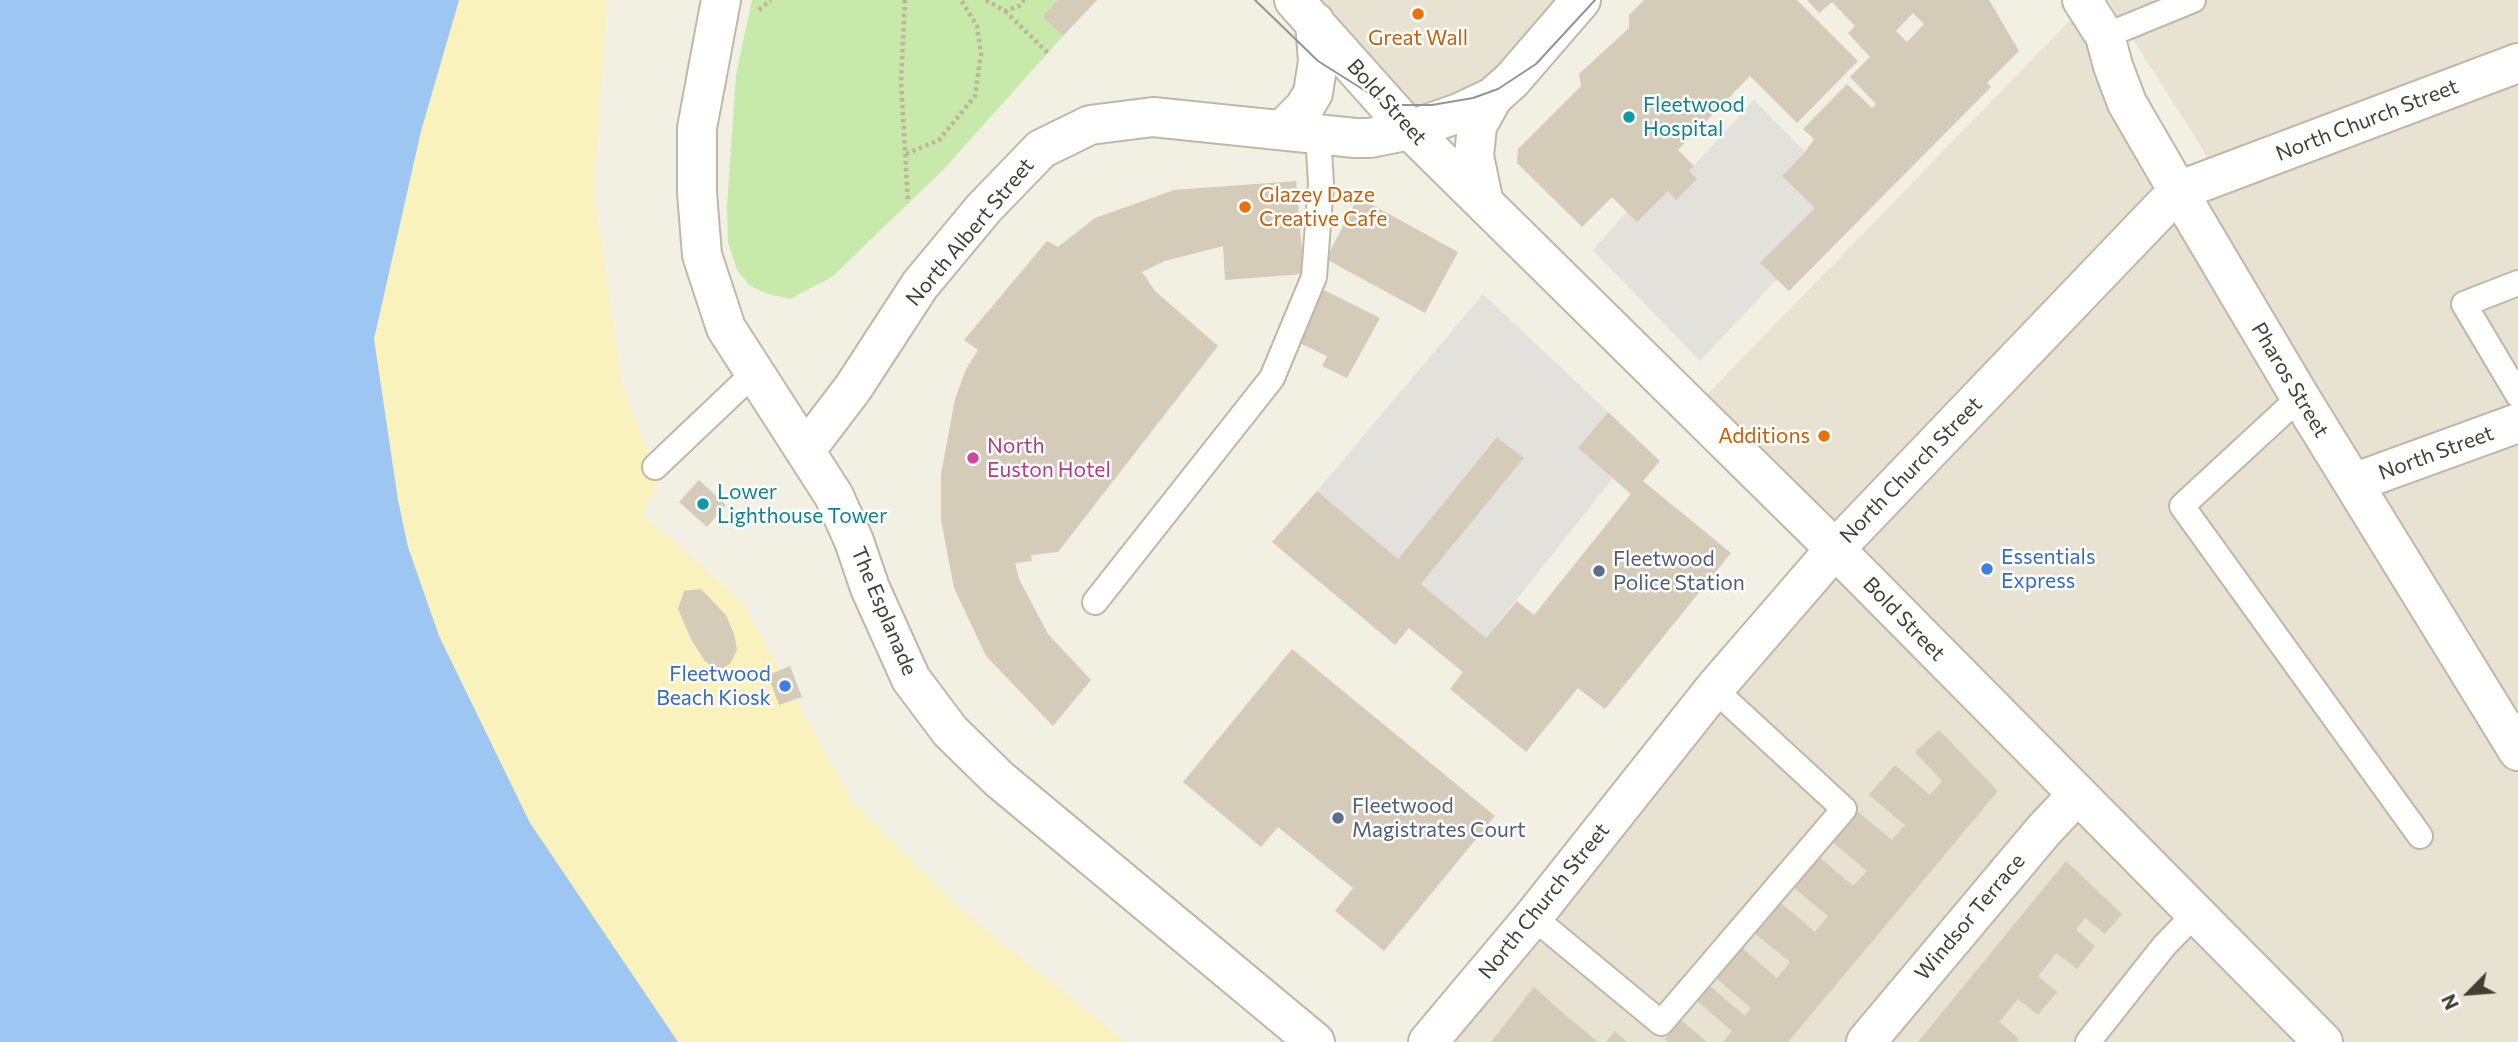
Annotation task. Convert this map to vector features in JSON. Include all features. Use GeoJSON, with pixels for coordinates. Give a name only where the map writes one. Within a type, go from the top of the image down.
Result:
{"type":"FeatureCollection","features":[{"type":"Feature","properties":{"kind":"street","name":"The Esplanade"},"geometry":{"type":"LineString","coordinates":[[721,0],[697,128],[697,192],[702,255],[726,328],[834,496],[854,541],[870,588],[911,679],[950,731],[999,779],[1315,1042]]}},
{"type":"Feature","properties":{"kind":"street","name":"North Albert Street"},"geometry":{"type":"LineString","coordinates":[[805,451],[853,388],[920,285],[985,208],[1041,149],[1090,125],[1128,118],[1153,117],[1370,138],[1410,130],[1459,113],[1493,97],[1512,80],[1581,0]]}},
{"type":"Feature","properties":{"kind":"street","name":"Pharos Street"},"geometry":{"type":"LineString","coordinates":[[2082,0],[2105,36],[2127,103],[2178,191],[2300,397],[2518,751]]}},
{"type":"Feature","properties":{"kind":"street"},"geometry":{"type":"LineString","coordinates":[[1301,132],[1304,108],[1313,93],[1318,61],[1305,11]]}},
{"type":"Feature","properties":{"kind":"street","name":"Bold Street"},"geometry":{"type":"LineString","coordinates":[[1305,11],[1410,130],[1835,549],[2196,914],[2316,1040]]}},
{"type":"Feature","properties":{"kind":"street","name":"North Church Street"},"geometry":{"type":"LineString","coordinates":[[1428,1042],[1533,917],[1714,689],[1835,549],[2178,191],[2518,63]]}},
{"type":"Feature","properties":{"kind":"street"},"geometry":{"type":"LineString","coordinates":[[1483,200],[1474,156],[1477,127],[1493,97]]}},
{"type":"Feature","properties":{"kind":"street","name":"North Street"},"geometry":{"type":"LineString","coordinates":[[2353,483],[2518,424]]}},
{"type":"Feature","properties":{"kind":"street","name":"Windsor Terrace"},"geometry":{"type":"LineString","coordinates":[[1866,1042],[2044,830],[2077,795]]}},
{"type":"Feature","properties":{"kind":"lane"},"geometry":{"type":"LineString","coordinates":[[2105,36],[2193,0]]}},
{"type":"Feature","properties":{"kind":"lane"},"geometry":{"type":"LineString","coordinates":[[1095,602],[1272,378],[1314,278],[1321,184],[1301,132]]}},
{"type":"Feature","properties":{"kind":"lane"},"geometry":{"type":"LineString","coordinates":[[2518,283],[2464,304],[2518,395]]}},
{"type":"Feature","properties":{"kind":"lane"},"geometry":{"type":"LineString","coordinates":[[655,467],[755,372]]}},
{"type":"Feature","properties":{"kind":"lane"},"geometry":{"type":"LineString","coordinates":[[2300,397],[2182,506],[2420,836]]}},
{"type":"Feature","properties":{"kind":"lane"},"geometry":{"type":"LineString","coordinates":[[1533,917],[1661,1023],[1844,809],[1714,689]]}},
{"type":"Feature","properties":{"kind":"lane"},"geometry":{"type":"LineString","coordinates":[[2088,1042],[2164,946],[2196,914]]}},
{"type":"Feature","properties":{"kind":"path"},"geometry":{"type":"LineString","coordinates":[[905,0],[901,81],[908,203]]}},
{"type":"Feature","properties":{"kind":"path"},"geometry":{"type":"LineString","coordinates":[[906,153],[939,139],[975,96],[981,54],[977,26],[961,0]]}},
{"type":"Feature","properties":{"kind":"path"},"geometry":{"type":"LineString","coordinates":[[986,0],[1005,11],[1048,53]]}},
{"type":"Feature","properties":{"kind":"path"},"geometry":{"type":"LineString","coordinates":[[1005,11],[1019,6],[1024,0]]}},
{"type":"Feature","properties":{"kind":"shaded area"},"geometry":{"type":"Polygon","coordinates":[[[1294,0],[1581,0],[1512,80],[1410,130],[1294,0]]]}},
{"type":"Feature","properties":{"kind":"shaded area"},"geometry":{"type":"Polygon","coordinates":[[[2108,0],[2518,0],[2518,1042],[1428,1042],[1835,549],[1693,409],[2085,5],[2178,191],[2215,176],[2202,148],[2108,0]]]}},
{"type":"Feature","properties":{"kind":"shaded area"},"geometry":{"type":"Polygon","coordinates":[[[1754,100],[1805,152],[1782,176],[1815,208],[1761,263],[1777,279],[1700,361],[1593,250],[1627,211],[1637,222],[1668,191],[1676,199],[1697,179],[1689,171],[1754,100]]]}},
{"type":"Feature","properties":{"kind":"shaded area"},"geometry":{"type":"Polygon","coordinates":[[[1483,294],[1608,412],[1578,448],[1613,478],[1486,638],[1421,584],[1524,458],[1497,437],[1398,559],[1317,491],[1483,294]]]}},
{"type":"Feature","properties":{"kind":"green space"},"geometry":{"type":"Polygon","coordinates":[[[752,0],[1057,0],[1042,17],[1063,36],[944,169],[832,277],[790,299],[750,286],[737,270],[728,242],[727,206],[736,75],[752,0]]]}},
{"type":"Feature","properties":{"kind":"sand"},"geometry":{"type":"Polygon","coordinates":[[[197,0],[607,0],[594,192],[622,384],[659,480],[643,515],[743,603],[851,800],[956,906],[1125,1042],[318,1042],[197,0]]]}},
{"type":"Feature","properties":{"kind":"water"},"geometry":{"type":"Polygon","coordinates":[[[0,0],[459,0],[421,131],[374,339],[398,500],[408,547],[439,636],[530,823],[678,1042],[0,1042],[0,0]]]}},
{"type":"Feature","properties":{"kind":"building"},"geometry":{"type":"Polygon","coordinates":[[[1057,0],[1097,0],[1063,36],[1042,17],[1057,0]]]}},
{"type":"Feature","properties":{"kind":"building","name":"Fleetwood Hospital"},"geometry":{"type":"Polygon","coordinates":[[[1644,0],[1797,0],[1858,61],[1797,123],[1750,76],[1678,150],[1694,166],[1689,171],[1697,179],[1676,200],[1668,191],[1637,222],[1612,197],[1582,227],[1517,163],[1518,149],[1581,86],[1579,74],[1629,28],[1629,15],[1644,0]]]}},
{"type":"Feature","properties":{"kind":"building"},"geometry":{"type":"Polygon","coordinates":[[[1807,0],[1989,0],[2019,51],[1987,83],[1991,87],[1789,291],[1760,263],[1815,208],[1782,176],[1814,139],[1803,129],[1847,84],[1872,108],[1876,104],[1850,77],[1870,57],[1848,33],[1855,26],[1832,2],[1819,13],[1807,0]],[[1913,13],[1896,31],[1907,42],[1924,24],[1913,13]]]}},
{"type":"Feature","properties":{"kind":"building"},"geometry":{"type":"Polygon","coordinates":[[[1296,181],[1304,274],[1225,280],[1223,246],[1165,261],[1142,272],[1155,291],[1218,346],[1058,552],[1031,555],[1032,561],[1015,563],[1019,579],[1048,634],[1091,680],[1053,726],[986,656],[954,588],[941,520],[941,474],[955,399],[966,369],[978,350],[964,340],[1047,241],[1058,247],[1095,218],[1174,190],[1296,181]]]}},
{"type":"Feature","properties":{"kind":"building"},"geometry":{"type":"Polygon","coordinates":[[[1358,197],[1458,252],[1425,313],[1326,259],[1358,197]]]}},
{"type":"Feature","properties":{"kind":"building"},"geometry":{"type":"Polygon","coordinates":[[[1324,290],[1380,318],[1347,378],[1322,366],[1327,356],[1295,341],[1307,311],[1313,313],[1324,290]]]}},
{"type":"Feature","properties":{"kind":"building"},"geometry":{"type":"Polygon","coordinates":[[[1608,412],[1660,461],[1643,481],[1731,553],[1605,709],[1578,688],[1526,752],[1450,689],[1463,672],[1409,628],[1395,645],[1272,542],[1317,491],[1398,559],[1497,437],[1524,458],[1421,584],[1486,638],[1517,601],[1534,615],[1631,494],[1578,448],[1608,412]]]}},
{"type":"Feature","properties":{"kind":"building","name":"Lower Lighthouse Tower"},"geometry":{"type":"Polygon","coordinates":[[[699,480],[726,505],[707,527],[679,502],[699,480]]]}},
{"type":"Feature","properties":{"kind":"building"},"geometry":{"type":"Polygon","coordinates":[[[701,589],[726,615],[734,634],[737,650],[730,664],[718,670],[705,661],[692,641],[678,609],[684,591],[701,589]]]}},
{"type":"Feature","properties":{"kind":"building"},"geometry":{"type":"Polygon","coordinates":[[[1292,649],[1495,816],[1384,951],[1335,911],[1353,888],[1278,827],[1261,847],[1183,782],[1292,649]]]}},
{"type":"Feature","properties":{"kind":"building","name":"Fleetwood Beach Kiosk"},"geometry":{"type":"Polygon","coordinates":[[[790,666],[802,697],[779,705],[768,675],[790,666]]]}},
{"type":"Feature","properties":{"kind":"building"},"geometry":{"type":"Polygon","coordinates":[[[1939,730],[1998,791],[1788,1042],[1723,1042],[1732,1031],[1697,1001],[1710,986],[1745,1016],[1751,1008],[1716,978],[1742,948],[1777,978],[1790,962],[1754,933],[1780,902],[1815,932],[1828,916],[1793,887],[1819,857],[1853,886],[1867,871],[1831,841],[1857,811],[1892,840],[1905,825],[1869,795],[1895,765],[1930,795],[1942,781],[1915,752],[1939,730]]]}},
{"type":"Feature","properties":{"kind":"building"},"geometry":{"type":"Polygon","coordinates":[[[2066,861],[2122,914],[2105,934],[2085,918],[2076,930],[2095,946],[2077,969],[2056,953],[2038,976],[2057,992],[2038,1015],[2018,999],[1999,1022],[2019,1039],[2017,1042],[1918,1042],[2066,861]]]}},
{"type":"Feature","properties":{"kind":"building"},"geometry":{"type":"Polygon","coordinates":[[[1534,987],[1564,1014],[1598,1042],[1491,1042],[1534,987]]]}},
{"type":"Feature","properties":{"kind":"building"},"geometry":{"type":"Polygon","coordinates":[[[1681,1020],[1707,1042],[1668,1042],[1665,1039],[1681,1020]]]}},
{"type":"Feature","properties":{"kind":"building"},"geometry":{"type":"Polygon","coordinates":[[[1615,1031],[1627,1042],[1606,1042],[1615,1031]]]}},
{"type":"Feature","properties":{"kind":"tram line"},"geometry":{"type":"LineString","coordinates":[[1255,0],[1318,61],[1389,105],[1432,105],[1473,98],[1498,89],[1536,64],[1595,0]]}},
{"type":"Feature","properties":{"kind":"place","name":"Great Wall"},"geometry":{"type":"Point","coordinates":[1418,14]}},
{"type":"Feature","properties":{"kind":"place","name":"Fleetwood Hospital"},"geometry":{"type":"Point","coordinates":[1629,117]}},
{"type":"Feature","properties":{"kind":"place","name":"Glazey Daze Creative Cafe"},"geometry":{"type":"Point","coordinates":[1245,207]}},
{"type":"Feature","properties":{"kind":"place","name":"Additions"},"geometry":{"type":"Point","coordinates":[1824,436]}},
{"type":"Feature","properties":{"kind":"place","name":"North Euston Hotel"},"geometry":{"type":"Point","coordinates":[973,458]}},
{"type":"Feature","properties":{"kind":"place","name":"Lower Lighthouse Tower"},"geometry":{"type":"Point","coordinates":[703,504]}},
{"type":"Feature","properties":{"kind":"place","name":"Essentials Express"},"geometry":{"type":"Point","coordinates":[1987,569]}},
{"type":"Feature","properties":{"kind":"place","name":"Fleetwood Police Station"},"geometry":{"type":"Point","coordinates":[1599,571]}},
{"type":"Feature","properties":{"kind":"place","name":"Fleetwood Beach Kiosk"},"geometry":{"type":"Point","coordinates":[785,686]}},
{"type":"Feature","properties":{"kind":"place","name":"Fleetwood Magistrates Court"},"geometry":{"type":"Point","coordinates":[1338,818]}}]}
